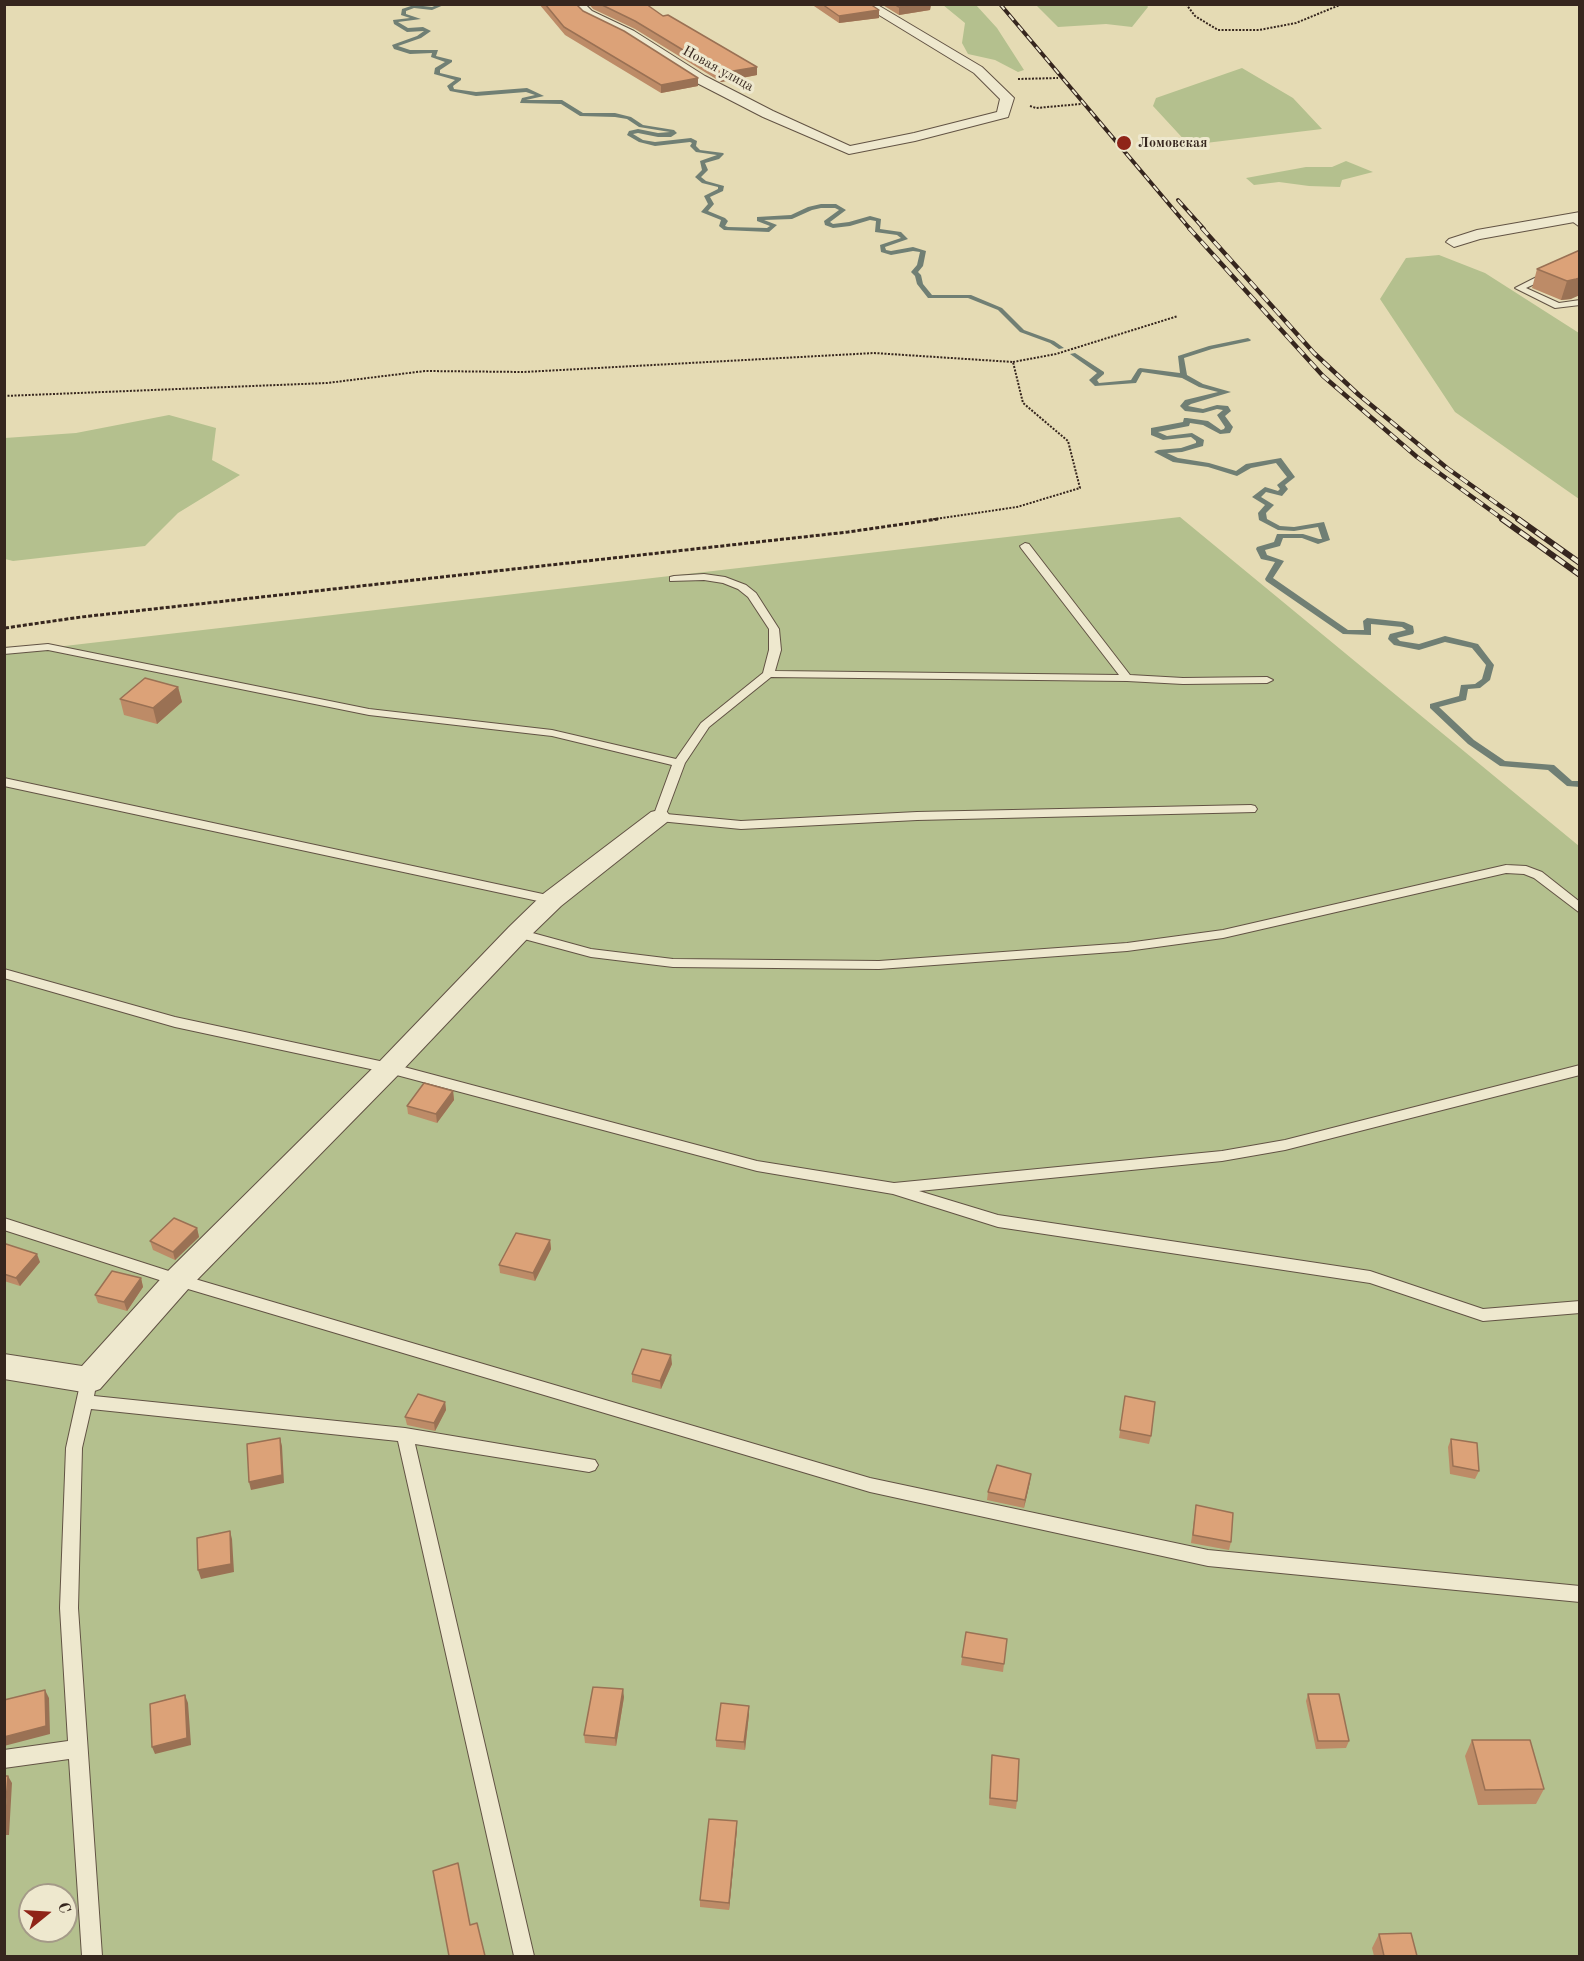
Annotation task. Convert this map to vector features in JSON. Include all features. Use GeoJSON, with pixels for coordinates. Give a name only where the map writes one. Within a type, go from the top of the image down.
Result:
{"type":"FeatureCollection","features":[{"type":"Feature","properties":{"kind":"street","name":"Новая улица"},"geometry":{"type":"LineString","coordinates":[[577,4],[588,14],[630,34],[700,79],[768,114],[849,150],[915,137],[1003,114],[1007,98],[978,70],[867,4]]}},
{"type":"Feature","properties":{"kind":"street"},"geometry":{"type":"LineString","coordinates":[[1454,242],[1477,235],[1577,220]]}},
{"type":"Feature","properties":{"kind":"street"},"geometry":{"type":"LineString","coordinates":[[4,1366],[87,1391],[178,1280],[389,1068],[518,933],[552,900],[659,817]]}},
{"type":"Feature","properties":{"kind":"lane"},"geometry":{"type":"LineString","coordinates":[[1580,257],[1519,288],[1558,306],[1580,303]]}},
{"type":"Feature","properties":{"kind":"lane"},"geometry":{"type":"LineString","coordinates":[[1025,546],[1127,678]]}},
{"type":"Feature","properties":{"kind":"lane"},"geometry":{"type":"LineString","coordinates":[[674,579],[704,577],[724,580],[742,587],[752,595],[774,629],[775,650],[768,674],[705,725],[679,763],[659,817],[741,825],[917,816],[1251,809]]}},
{"type":"Feature","properties":{"kind":"lane"},"geometry":{"type":"LineString","coordinates":[[4,651],[48,647],[369,712],[552,733],[679,763]]}},
{"type":"Feature","properties":{"kind":"lane"},"geometry":{"type":"LineString","coordinates":[[768,674],[1127,678],[1183,681],[1267,680]]}},
{"type":"Feature","properties":{"kind":"lane"},"geometry":{"type":"LineString","coordinates":[[4,782],[552,900]]}},
{"type":"Feature","properties":{"kind":"lane"},"geometry":{"type":"LineString","coordinates":[[518,933],[591,953],[673,963],[903,963],[1128,947],[1223,934],[1506,868],[1526,870],[1538,875],[1580,909]]}},
{"type":"Feature","properties":{"kind":"lane"},"geometry":{"type":"LineString","coordinates":[[4,973],[175,1022],[389,1068],[757,1167],[893,1188],[998,1221],[1370,1277],[1484,1315],[1580,1307]]}},
{"type":"Feature","properties":{"kind":"lane"},"geometry":{"type":"LineString","coordinates":[[893,1188],[1222,1156],[1285,1145],[1580,1070]]}},
{"type":"Feature","properties":{"kind":"lane"},"geometry":{"type":"LineString","coordinates":[[4,1224],[178,1280],[870,1485],[1208,1558],[1580,1594]]}},
{"type":"Feature","properties":{"kind":"lane"},"geometry":{"type":"LineString","coordinates":[[92,1956],[69,1608],[74,1448],[87,1391],[405,1435],[589,1465]]}},
{"type":"Feature","properties":{"kind":"lane"},"geometry":{"type":"LineString","coordinates":[[405,1435],[524,1956]]}},
{"type":"Feature","properties":{"kind":"lane"},"geometry":{"type":"LineString","coordinates":[[4,1759],[78,1749]]}},
{"type":"Feature","properties":{"kind":"path"},"geometry":{"type":"LineString","coordinates":[[1186,4],[1195,16],[1218,30],[1259,30],[1296,23],[1342,4]]}},
{"type":"Feature","properties":{"kind":"path"},"geometry":{"type":"LineString","coordinates":[[1020,79],[1058,78]]}},
{"type":"Feature","properties":{"kind":"path"},"geometry":{"type":"LineString","coordinates":[[1036,108],[1081,104]]}},
{"type":"Feature","properties":{"kind":"path"},"geometry":{"type":"LineString","coordinates":[[4,396],[327,383],[425,371],[524,372],[874,353],[1013,362],[1056,354],[1178,316]]}},
{"type":"Feature","properties":{"kind":"path"},"geometry":{"type":"LineString","coordinates":[[4,628],[81,617],[848,532],[1017,507],[1080,488],[1068,441],[1023,403],[1013,362]]}},
{"type":"Feature","properties":{"kind":"green space"},"geometry":{"type":"Polygon","coordinates":[[[1146,4],[1148,7],[1132,27],[1106,24],[1058,27],[1036,5],[1146,4]]]}},
{"type":"Feature","properties":{"kind":"green space"},"geometry":{"type":"Polygon","coordinates":[[[943,5],[976,5],[997,28],[1024,70],[1018,72],[995,60],[968,54],[962,43],[965,23],[943,5]]]}},
{"type":"Feature","properties":{"kind":"green space"},"geometry":{"type":"Polygon","coordinates":[[[1242,68],[1293,98],[1322,129],[1189,145],[1153,106],[1156,98],[1242,68]]]}},
{"type":"Feature","properties":{"kind":"green space"},"geometry":{"type":"Polygon","coordinates":[[[1346,161],[1373,172],[1342,180],[1340,187],[1279,182],[1254,185],[1246,178],[1306,167],[1332,167],[1346,161]]]}},
{"type":"Feature","properties":{"kind":"green space"},"geometry":{"type":"Polygon","coordinates":[[[1439,255],[1485,273],[1579,333],[1579,499],[1455,412],[1380,299],[1406,258],[1439,255]]]}},
{"type":"Feature","properties":{"kind":"green space"},"geometry":{"type":"Polygon","coordinates":[[[169,415],[216,428],[212,460],[240,475],[178,513],[145,546],[13,561],[5,559],[5,438],[76,433],[169,415]]]}},
{"type":"Feature","properties":{"kind":"green space"},"geometry":{"type":"Polygon","coordinates":[[[1180,517],[1579,846],[1579,1956],[5,1956],[4,653],[1180,517]]]}},
{"type":"Feature","properties":{"kind":"building"},"geometry":{"type":"Polygon","coordinates":[[[545,4],[576,4],[583,11],[624,31],[698,78],[661,85],[564,27],[545,4]]]}},
{"type":"Feature","properties":{"kind":"building"},"geometry":{"type":"Polygon","coordinates":[[[600,4],[646,4],[663,16],[668,15],[757,67],[721,73],[635,21],[600,4]]]}},
{"type":"Feature","properties":{"kind":"building"},"geometry":{"type":"Polygon","coordinates":[[[822,4],[870,4],[879,10],[839,16],[822,4]]]}},
{"type":"Feature","properties":{"kind":"building"},"geometry":{"type":"Polygon","coordinates":[[[894,4],[918,4],[899,7],[894,4]]]}},
{"type":"Feature","properties":{"kind":"building"},"geometry":{"type":"Polygon","coordinates":[[[1580,250],[1580,278],[1567,281],[1537,269],[1580,250]]]}},
{"type":"Feature","properties":{"kind":"building"},"geometry":{"type":"Polygon","coordinates":[[[145,678],[178,687],[153,708],[120,699],[145,678]]]}},
{"type":"Feature","properties":{"kind":"building"},"geometry":{"type":"Polygon","coordinates":[[[424,1083],[453,1091],[436,1114],[407,1106],[424,1083]]]}},
{"type":"Feature","properties":{"kind":"building"},"geometry":{"type":"Polygon","coordinates":[[[174,1218],[197,1228],[173,1252],[150,1241],[174,1218]]]}},
{"type":"Feature","properties":{"kind":"building"},"geometry":{"type":"Polygon","coordinates":[[[516,1233],[550,1240],[533,1273],[499,1265],[516,1233]]]}},
{"type":"Feature","properties":{"kind":"building"},"geometry":{"type":"Polygon","coordinates":[[[6,1244],[37,1254],[16,1278],[4,1274],[4,1246],[6,1244]]]}},
{"type":"Feature","properties":{"kind":"building"},"geometry":{"type":"Polygon","coordinates":[[[112,1271],[141,1278],[124,1302],[95,1295],[112,1271]]]}},
{"type":"Feature","properties":{"kind":"building"},"geometry":{"type":"Polygon","coordinates":[[[642,1349],[671,1355],[660,1381],[632,1374],[642,1349]]]}},
{"type":"Feature","properties":{"kind":"building"},"geometry":{"type":"Polygon","coordinates":[[[418,1394],[445,1402],[434,1423],[405,1417],[418,1394]]]}},
{"type":"Feature","properties":{"kind":"building"},"geometry":{"type":"Polygon","coordinates":[[[1125,1396],[1155,1402],[1151,1436],[1120,1430],[1125,1396]]]}},
{"type":"Feature","properties":{"kind":"building"},"geometry":{"type":"Polygon","coordinates":[[[280,1438],[282,1475],[249,1482],[247,1444],[280,1438]]]}},
{"type":"Feature","properties":{"kind":"building"},"geometry":{"type":"Polygon","coordinates":[[[1451,1439],[1477,1443],[1479,1471],[1453,1466],[1451,1439]]]}},
{"type":"Feature","properties":{"kind":"building"},"geometry":{"type":"Polygon","coordinates":[[[997,1465],[1031,1474],[1025,1500],[988,1492],[997,1465]]]}},
{"type":"Feature","properties":{"kind":"building"},"geometry":{"type":"Polygon","coordinates":[[[1196,1505],[1233,1513],[1231,1542],[1193,1535],[1196,1505]]]}},
{"type":"Feature","properties":{"kind":"building"},"geometry":{"type":"Polygon","coordinates":[[[230,1531],[231,1564],[198,1570],[197,1538],[230,1531]]]}},
{"type":"Feature","properties":{"kind":"building"},"geometry":{"type":"Polygon","coordinates":[[[966,1632],[1007,1639],[1004,1664],[962,1657],[966,1632]]]}},
{"type":"Feature","properties":{"kind":"building"},"geometry":{"type":"Polygon","coordinates":[[[593,1687],[623,1689],[615,1738],[584,1735],[593,1687]]]}},
{"type":"Feature","properties":{"kind":"building"},"geometry":{"type":"Polygon","coordinates":[[[45,1690],[46,1726],[4,1737],[4,1700],[45,1690]]]}},
{"type":"Feature","properties":{"kind":"building"},"geometry":{"type":"Polygon","coordinates":[[[1308,1694],[1339,1694],[1349,1741],[1318,1741],[1308,1694]]]}},
{"type":"Feature","properties":{"kind":"building"},"geometry":{"type":"Polygon","coordinates":[[[185,1695],[187,1738],[152,1747],[150,1704],[185,1695]]]}},
{"type":"Feature","properties":{"kind":"building"},"geometry":{"type":"Polygon","coordinates":[[[721,1703],[749,1706],[744,1742],[716,1740],[721,1703]]]}},
{"type":"Feature","properties":{"kind":"building"},"geometry":{"type":"Polygon","coordinates":[[[1472,1740],[1530,1740],[1544,1789],[1485,1790],[1472,1740]]]}},
{"type":"Feature","properties":{"kind":"building"},"geometry":{"type":"Polygon","coordinates":[[[992,1755],[1019,1759],[1017,1801],[990,1798],[992,1755]]]}},
{"type":"Feature","properties":{"kind":"building"},"geometry":{"type":"Polygon","coordinates":[[[4,1776],[8,1776],[4,1825],[4,1776]]]}},
{"type":"Feature","properties":{"kind":"building"},"geometry":{"type":"Polygon","coordinates":[[[709,1819],[737,1821],[729,1903],[700,1900],[709,1819]]]}},
{"type":"Feature","properties":{"kind":"building"},"geometry":{"type":"Polygon","coordinates":[[[458,1863],[470,1925],[477,1923],[485,1956],[449,1956],[433,1871],[458,1863]]]}},
{"type":"Feature","properties":{"kind":"building"},"geometry":{"type":"Polygon","coordinates":[[[1411,1933],[1417,1956],[1384,1956],[1379,1934],[1411,1933]]]}},
{"type":"Feature","properties":{"kind":"waterway"},"geometry":{"type":"LineString","coordinates":[[444,4],[432,9],[414,6],[404,10],[404,15],[419,19],[399,20],[395,21],[396,23],[407,30],[428,31],[419,37],[395,45],[396,48],[410,52],[436,51],[433,56],[450,61],[437,69],[437,74],[459,79],[450,86],[452,90],[476,94],[527,90],[541,96],[524,99],[522,102],[562,102],[582,115],[615,115],[629,118],[641,126],[672,131],[674,133],[671,135],[638,131],[631,132],[630,135],[641,141],[655,144],[691,140],[695,142],[693,146],[698,151],[721,154],[717,158],[702,162],[705,170],[698,177],[704,182],[721,186],[721,190],[707,196],[711,204],[704,212],[723,219],[725,221],[722,226],[726,229],[769,230],[774,225],[759,220],[759,218],[792,217],[810,208],[821,206],[836,206],[843,210],[827,221],[827,224],[833,226],[870,218],[879,220],[877,231],[899,233],[905,239],[882,246],[883,251],[891,253],[913,249],[923,251],[920,266],[914,272],[930,297],[969,296],[1000,309],[1022,331],[1052,342],[1061,348]]}},
{"type":"Feature","properties":{"kind":"waterway"},"geometry":{"type":"LineString","coordinates":[[1184,376],[1180,357],[1211,347],[1248,340]]}},
{"type":"Feature","properties":{"kind":"waterway"},"geometry":{"type":"LineString","coordinates":[[1073,354],[1102,373],[1093,380],[1097,385],[1134,382],[1140,370],[1184,376]]}},
{"type":"Feature","properties":{"kind":"waterway"},"geometry":{"type":"LineString","coordinates":[[1184,376],[1201,386],[1227,392],[1188,402],[1184,406],[1188,409],[1203,411],[1217,407],[1225,408],[1227,411],[1221,415],[1229,427],[1227,431],[1220,432],[1205,423],[1187,420],[1186,424],[1154,430],[1154,433],[1166,438],[1192,435],[1200,440],[1200,444],[1182,450],[1158,452],[1176,460],[1209,465],[1237,474],[1249,466],[1278,460],[1291,477],[1281,485],[1284,489],[1279,494],[1265,489],[1256,497],[1270,505],[1262,513],[1263,520],[1278,528],[1294,529],[1321,524],[1326,540],[1318,542],[1303,536],[1280,536],[1277,544],[1260,549],[1264,557],[1280,561],[1269,579],[1346,632],[1368,633],[1367,621],[1404,625],[1410,628],[1410,632],[1393,636],[1392,639],[1397,643],[1419,647],[1445,639],[1475,646],[1490,665],[1486,680],[1477,686],[1464,687],[1463,698],[1433,706],[1471,742],[1503,764],[1551,767],[1570,784],[1580,784]]}},
{"type":"Feature","properties":{"kind":"railway"},"geometry":{"type":"LineString","coordinates":[[1000,4],[1190,229]]}},
{"type":"Feature","properties":{"kind":"railway"},"geometry":{"type":"LineString","coordinates":[[1178,200],[1204,229]]}},
{"type":"Feature","properties":{"kind":"railway"},"geometry":{"type":"LineString","coordinates":[[1189,228],[1323,376],[1417,457],[1504,520]]}},
{"type":"Feature","properties":{"kind":"railway"},"geometry":{"type":"LineString","coordinates":[[1202,228],[1314,353],[1359,395],[1447,468],[1520,520]]}},
{"type":"Feature","properties":{"kind":"railway"},"geometry":{"type":"LineString","coordinates":[[1502,519],[1580,575]]}},
{"type":"Feature","properties":{"kind":"railway"},"geometry":{"type":"LineString","coordinates":[[1518,519],[1580,563]]}},
{"type":"Feature","properties":{"kind":"place","name":"Ломовская"},"geometry":{"type":"Point","coordinates":[1124,143]}}]}
